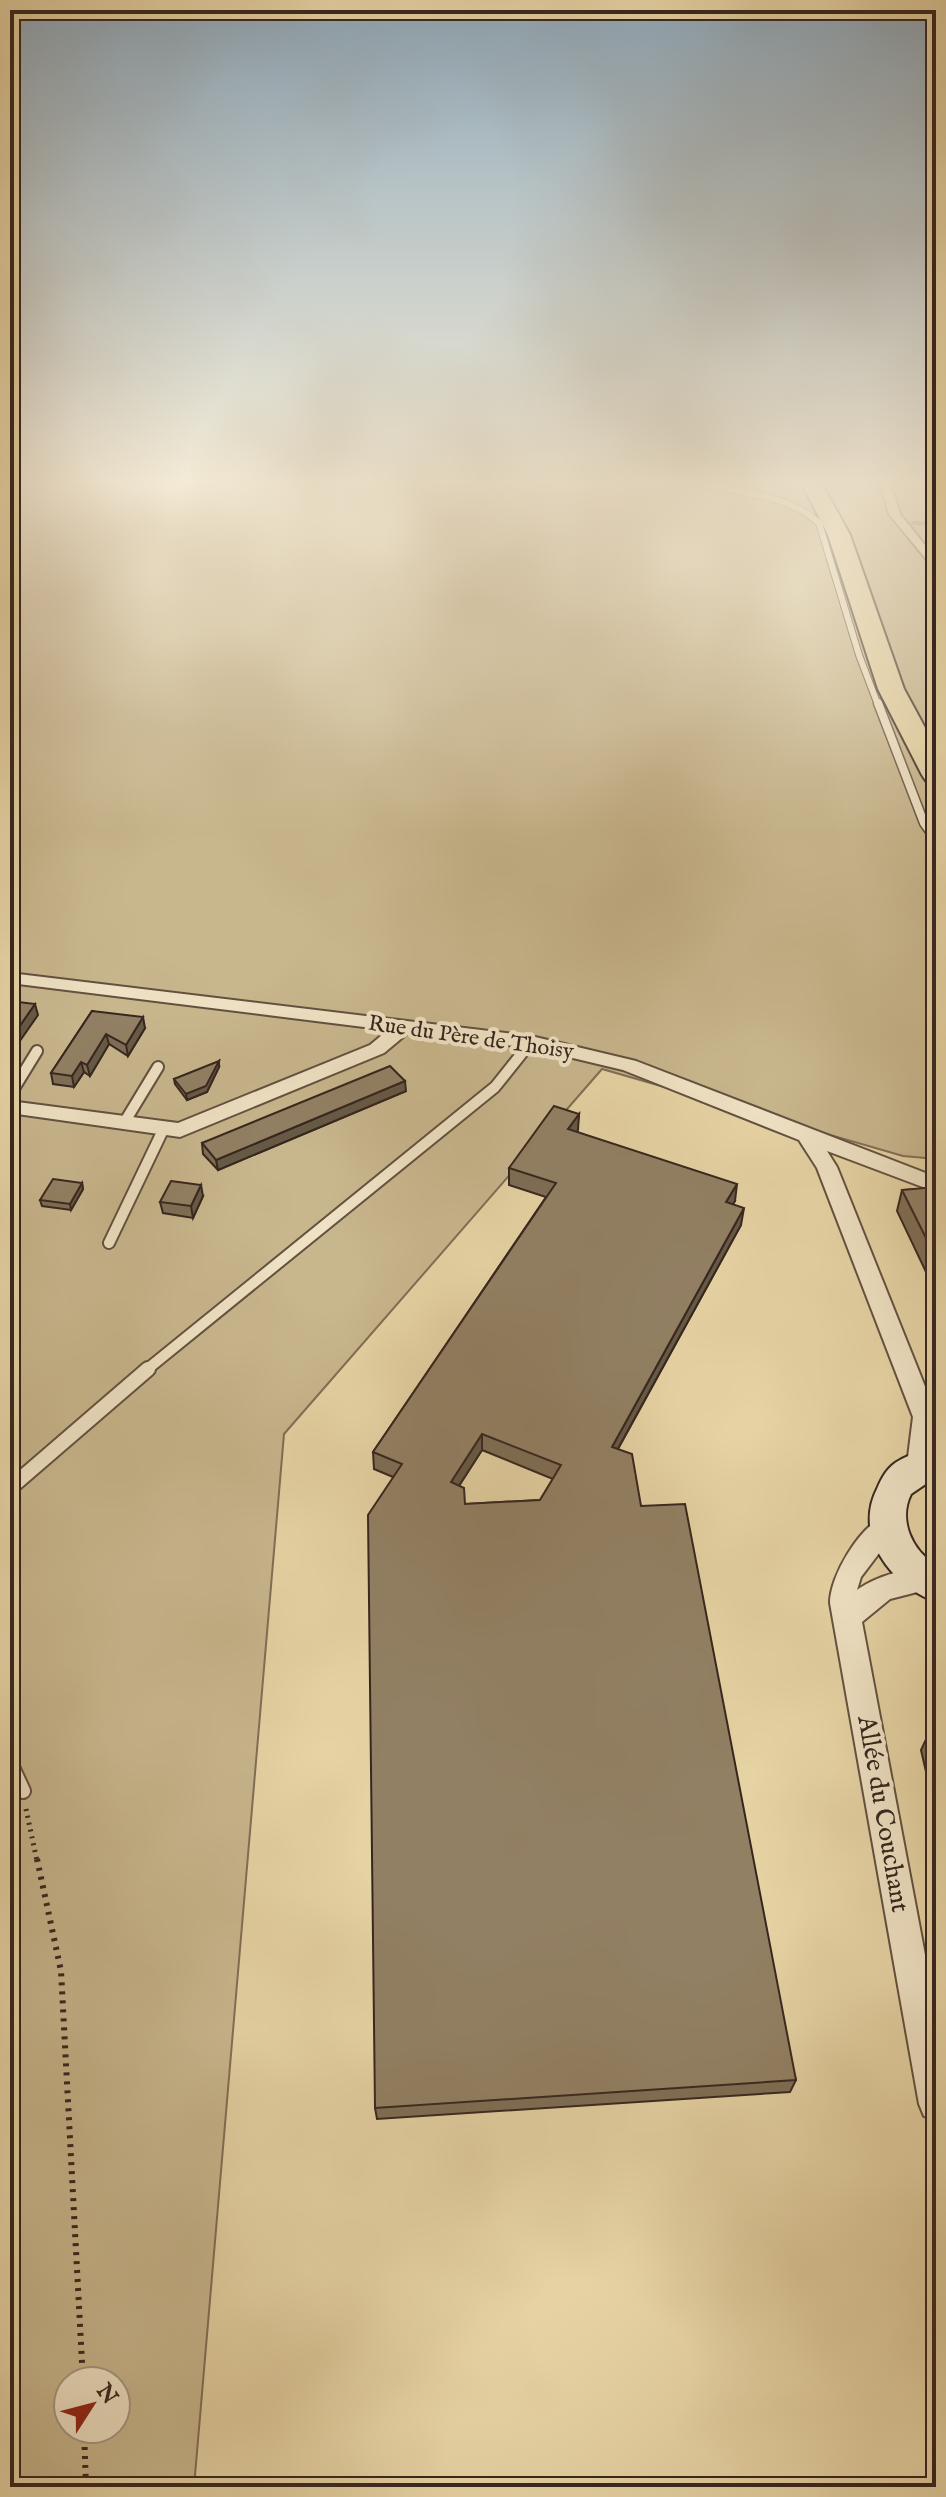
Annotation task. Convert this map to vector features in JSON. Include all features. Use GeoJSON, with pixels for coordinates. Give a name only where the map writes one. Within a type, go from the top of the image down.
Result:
{"type":"FeatureCollection","features":[{"type":"Feature","properties":{"kind":"highway"},"geometry":{"type":"LineString","coordinates":[[860,599],[891,689],[936,775]]}},
{"type":"Feature","properties":{"kind":"highway"},"geometry":{"type":"LineString","coordinates":[[872,599],[907,689],[936,749]]}},
{"type":"Feature","properties":{"kind":"main road"},"geometry":{"type":"LineString","coordinates":[[928,1463],[902,1478],[888,1499],[886,1527],[898,1555],[930,1582]]}},
{"type":"Feature","properties":{"kind":"street","name":"Rue du Père de Thoisy"},"geometry":{"type":"LineString","coordinates":[[10,978],[531,1042],[629,1065],[936,1185]]}},
{"type":"Feature","properties":{"kind":"street"},"geometry":{"type":"LineString","coordinates":[[11,1106],[180,1130],[377,1049],[405,1026]]}},
{"type":"Feature","properties":{"kind":"street"},"geometry":{"type":"LineString","coordinates":[[806,1135],[827,1167],[931,1421],[928,1463]]}},
{"type":"Feature","properties":{"kind":"street","name":"Allée du Couchant"},"geometry":{"type":"LineString","coordinates":[[886,1527],[869,1552],[845,1573],[841,1601],[848,1619],[936,2104]]}},
{"type":"Feature","properties":{"kind":"street"},"geometry":{"type":"LineString","coordinates":[[848,1619],[865,1596],[887,1587],[930,1582]]}},
{"type":"Feature","properties":{"kind":"lane"},"geometry":{"type":"LineString","coordinates":[[842,599],[859,655],[924,823],[936,840]]}},
{"type":"Feature","properties":{"kind":"lane"},"geometry":{"type":"LineString","coordinates":[[10,1488],[79,1425],[495,1087],[531,1042]]}},
{"type":"Feature","properties":{"kind":"lane"},"geometry":{"type":"LineString","coordinates":[[11,1106],[37,1051]]}},
{"type":"Feature","properties":{"kind":"lane"},"geometry":{"type":"LineString","coordinates":[[124,1123],[158,1067]]}},
{"type":"Feature","properties":{"kind":"lane"},"geometry":{"type":"LineString","coordinates":[[109,1243],[164,1128]]}},
{"type":"Feature","properties":{"kind":"lane"},"geometry":{"type":"LineString","coordinates":[[10,1763],[23,1791]]}},
{"type":"Feature","properties":{"kind":"path"},"geometry":{"type":"LineString","coordinates":[[23,1791],[61,1971],[82,2365]]}},
{"type":"Feature","properties":{"kind":"path"},"geometry":{"type":"LineString","coordinates":[[85,2445],[86,2487]]}},
{"type":"Feature","properties":{"kind":"shaded area"},"geometry":{"type":"Polygon","coordinates":[[[10,599],[936,599],[936,1159],[903,1156],[602,1069],[284,1434],[194,2487],[10,2487],[10,599]]]}},
{"type":"Feature","properties":{"kind":"building"},"geometry":{"type":"Polygon","coordinates":[[[10,1001],[35,1004],[10,1040],[10,1001]]]}},
{"type":"Feature","properties":{"kind":"building"},"geometry":{"type":"Polygon","coordinates":[[[92,1011],[143,1017],[126,1045],[106,1034],[87,1065],[81,1062],[72,1076],[51,1073],[92,1011]]]}},
{"type":"Feature","properties":{"kind":"building"},"geometry":{"type":"Polygon","coordinates":[[[219,1061],[206,1086],[186,1094],[174,1079],[219,1061]]]}},
{"type":"Feature","properties":{"kind":"building"},"geometry":{"type":"Polygon","coordinates":[[[390,1066],[405,1081],[216,1160],[202,1143],[390,1066]]]}},
{"type":"Feature","properties":{"kind":"building"},"geometry":{"type":"Polygon","coordinates":[[[554,1106],[579,1114],[568,1129],[737,1184],[726,1202],[744,1208],[612,1447],[632,1454],[641,1506],[685,1504],[796,2080],[375,2108],[368,1515],[402,1464],[373,1452],[556,1183],[509,1168],[554,1106]],[[482,1434],[451,1482],[464,1488],[465,1504],[540,1500],[561,1465],[482,1434]]]}},
{"type":"Feature","properties":{"kind":"building"},"geometry":{"type":"Polygon","coordinates":[[[53,1179],[82,1183],[70,1204],[40,1200],[53,1179]]]}},
{"type":"Feature","properties":{"kind":"building"},"geometry":{"type":"Polygon","coordinates":[[[171,1181],[201,1185],[191,1206],[160,1202],[171,1181]]]}},
{"type":"Feature","properties":{"kind":"building"},"geometry":{"type":"Polygon","coordinates":[[[936,1188],[936,1258],[902,1190],[936,1188]]]}},
{"type":"Feature","properties":{"kind":"building"},"geometry":{"type":"Polygon","coordinates":[[[936,1733],[936,1769],[928,1735],[936,1733]]]}}]}
